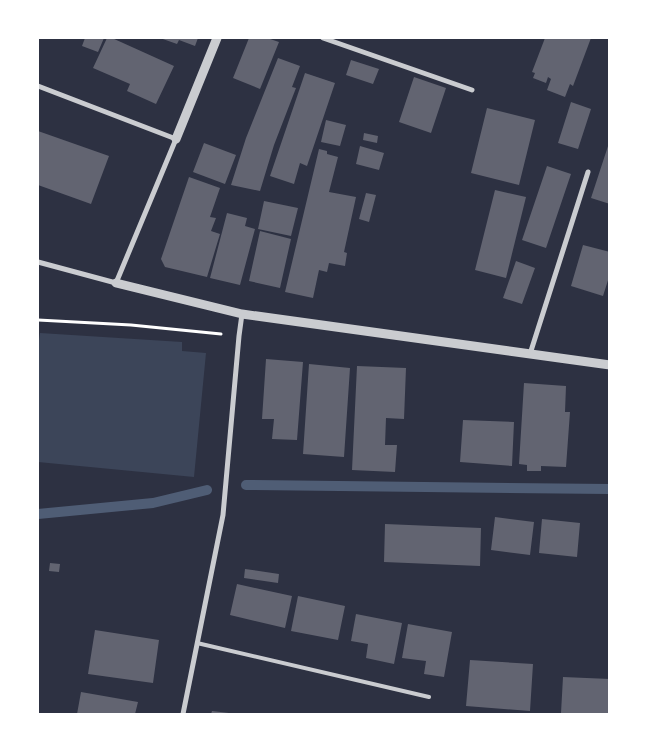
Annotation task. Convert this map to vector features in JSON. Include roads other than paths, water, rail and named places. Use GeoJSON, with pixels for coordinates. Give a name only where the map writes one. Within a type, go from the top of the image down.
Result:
{"type":"FeatureCollection","features":[{"type":"Feature","properties":{"kind":"street"},"geometry":{"type":"LineString","coordinates":[[116,282],[217,38]]}},
{"type":"Feature","properties":{"kind":"street"},"geometry":{"type":"LineString","coordinates":[[323,38],[472,90]]}},
{"type":"Feature","properties":{"kind":"street"},"geometry":{"type":"LineString","coordinates":[[38,86],[176,139]]}},
{"type":"Feature","properties":{"kind":"street"},"geometry":{"type":"LineString","coordinates":[[529,355],[588,172]]}},
{"type":"Feature","properties":{"kind":"street"},"geometry":{"type":"LineString","coordinates":[[38,262],[242,314],[610,365]]}},
{"type":"Feature","properties":{"kind":"street"},"geometry":{"type":"LineString","coordinates":[[183,714],[223,514],[242,314]]}},
{"type":"Feature","properties":{"kind":"lane"},"geometry":{"type":"LineString","coordinates":[[197,643],[429,697]]}},
{"type":"Feature","properties":{"kind":"waterway"},"geometry":{"type":"LineString","coordinates":[[246,485],[610,489]]}},
{"type":"Feature","properties":{"kind":"waterway"},"geometry":{"type":"LineString","coordinates":[[38,514],[153,503],[207,490]]}}]}
